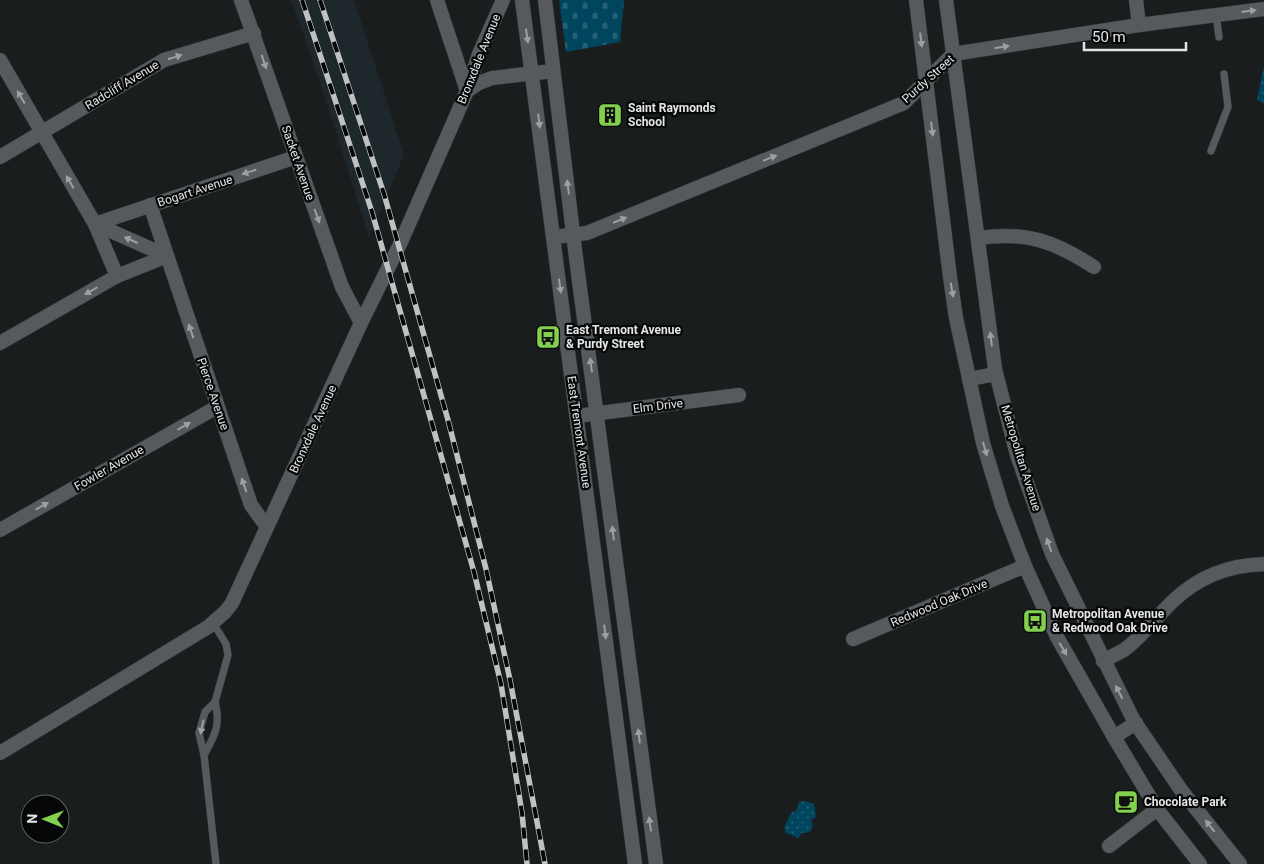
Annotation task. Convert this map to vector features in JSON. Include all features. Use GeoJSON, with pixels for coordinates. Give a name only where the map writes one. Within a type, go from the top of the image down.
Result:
{"type":"FeatureCollection","features":[{"type":"Feature","properties":{"kind":"street","name":"Sacket Avenue"},"geometry":{"type":"LineString","coordinates":[[242,0],[342,287],[361,323]]}},
{"type":"Feature","properties":{"kind":"street"},"geometry":{"type":"LineString","coordinates":[[437,0],[467,91],[479,83],[492,78],[554,71]]}},
{"type":"Feature","properties":{"kind":"street","name":"Bronxdale Avenue"},"geometry":{"type":"LineString","coordinates":[[0,753],[212,623],[224,612],[234,598],[361,323],[401,242],[467,91],[479,54],[503,0]]}},
{"type":"Feature","properties":{"kind":"street","name":"East Tremont Avenue"},"geometry":{"type":"LineString","coordinates":[[522,0],[635,864]]}},
{"type":"Feature","properties":{"kind":"street","name":"East Tremont Avenue"},"geometry":{"type":"LineString","coordinates":[[544,0],[656,864]]}},
{"type":"Feature","properties":{"kind":"street"},"geometry":{"type":"LineString","coordinates":[[916,0],[950,277],[983,444],[1002,506],[1025,566],[1057,637],[1157,810],[1200,864]]}},
{"type":"Feature","properties":{"kind":"street","name":"Metropolitan Avenue"},"geometry":{"type":"LineString","coordinates":[[946,0],[996,374],[1018,455],[1052,554],[1097,644],[1103,661],[1136,723],[1182,790],[1240,864]]}},
{"type":"Feature","properties":{"kind":"street"},"geometry":{"type":"LineString","coordinates":[[1136,0],[1139,25]]}},
{"type":"Feature","properties":{"kind":"street","name":"Purdy Street"},"geometry":{"type":"LineString","coordinates":[[554,237],[587,233],[904,103],[953,54],[1139,25],[1264,9]]}},
{"type":"Feature","properties":{"kind":"street","name":"Radcliff Avenue"},"geometry":{"type":"LineString","coordinates":[[0,157],[164,60],[254,33]]}},
{"type":"Feature","properties":{"kind":"street"},"geometry":{"type":"LineString","coordinates":[[0,60],[95,224],[117,276]]}},
{"type":"Feature","properties":{"kind":"street","name":"Bogart Avenue"},"geometry":{"type":"LineString","coordinates":[[95,224],[296,157]]}},
{"type":"Feature","properties":{"kind":"street","name":"Pierce Avenue"},"geometry":{"type":"LineString","coordinates":[[150,205],[251,505],[267,527]]}},
{"type":"Feature","properties":{"kind":"street"},"geometry":{"type":"LineString","coordinates":[[95,224],[166,256]]}},
{"type":"Feature","properties":{"kind":"street"},"geometry":{"type":"LineString","coordinates":[[978,238],[1025,236],[1055,244],[1094,267]]}},
{"type":"Feature","properties":{"kind":"street"},"geometry":{"type":"LineString","coordinates":[[0,343],[117,276],[166,256]]}},
{"type":"Feature","properties":{"kind":"street"},"geometry":{"type":"LineString","coordinates":[[969,379],[996,374]]}},
{"type":"Feature","properties":{"kind":"street","name":"Elm Drive"},"geometry":{"type":"LineString","coordinates":[[577,416],[739,395]]}},
{"type":"Feature","properties":{"kind":"street","name":"Fowler Avenue"},"geometry":{"type":"LineString","coordinates":[[0,530],[217,407]]}},
{"type":"Feature","properties":{"kind":"street"},"geometry":{"type":"LineString","coordinates":[[1103,661],[1125,649],[1174,600],[1190,587],[1227,569],[1245,564],[1264,564]]}},
{"type":"Feature","properties":{"kind":"street","name":"Redwood Oak Drive"},"geometry":{"type":"LineString","coordinates":[[853,640],[1025,566]]}},
{"type":"Feature","properties":{"kind":"street"},"geometry":{"type":"LineString","coordinates":[[599,583],[619,581]]}},
{"type":"Feature","properties":{"kind":"street"},"geometry":{"type":"LineString","coordinates":[[1114,737],[1136,723]]}},
{"type":"Feature","properties":{"kind":"street"},"geometry":{"type":"LineString","coordinates":[[625,787],[645,784]]}},
{"type":"Feature","properties":{"kind":"street"},"geometry":{"type":"LineString","coordinates":[[1109,846],[1157,810]]}},
{"type":"Feature","properties":{"kind":"lane"},"geometry":{"type":"LineString","coordinates":[[1216,15],[1219,37]]}},
{"type":"Feature","properties":{"kind":"lane"},"geometry":{"type":"LineString","coordinates":[[1211,151],[1228,107],[1224,74]]}},
{"type":"Feature","properties":{"kind":"lane"},"geometry":{"type":"LineString","coordinates":[[212,623],[228,650],[215,702],[205,712],[199,733],[204,755],[216,864]]}},
{"type":"Feature","properties":{"kind":"lane"},"geometry":{"type":"LineString","coordinates":[[204,755],[214,736],[219,716],[215,702]]}},
{"type":"Feature","properties":{"kind":"shaded area"},"geometry":{"type":"Polygon","coordinates":[[[291,0],[354,0],[404,155],[369,237],[321,85],[291,0]]]}},
{"type":"Feature","properties":{"kind":"green space"},"geometry":{"type":"Polygon","coordinates":[[[559,0],[624,0],[620,42],[566,52],[559,0]]]}},
{"type":"Feature","properties":{"kind":"green space"},"geometry":{"type":"Polygon","coordinates":[[[1264,66],[1264,103],[1257,100],[1264,66]]]}},
{"type":"Feature","properties":{"kind":"green space"},"geometry":{"type":"Polygon","coordinates":[[[805,801],[814,804],[816,817],[811,820],[813,826],[810,832],[802,833],[798,838],[786,833],[784,828],[791,813],[797,810],[799,802],[805,801]]]}},
{"type":"Feature","properties":{"kind":"railway"},"geometry":{"type":"LineString","coordinates":[[302,0],[372,212],[474,572],[501,684],[522,813],[527,864]]}},
{"type":"Feature","properties":{"kind":"railway"},"geometry":{"type":"LineString","coordinates":[[320,0],[384,194],[448,420],[486,569],[510,680],[545,864]]}},
{"type":"Feature","properties":{"kind":"place","name":"Saint Raymonds School"},"geometry":{"type":"Point","coordinates":[610,115]}},
{"type":"Feature","properties":{"kind":"place","name":"East Tremont Avenue & Purdy Street"},"geometry":{"type":"Point","coordinates":[548,337]}},
{"type":"Feature","properties":{"kind":"place","name":"Metropolitan Avenue & Redwood Oak Drive"},"geometry":{"type":"Point","coordinates":[1035,621]}},
{"type":"Feature","properties":{"kind":"place","name":"Chocolate Park"},"geometry":{"type":"Point","coordinates":[1126,802]}}]}
